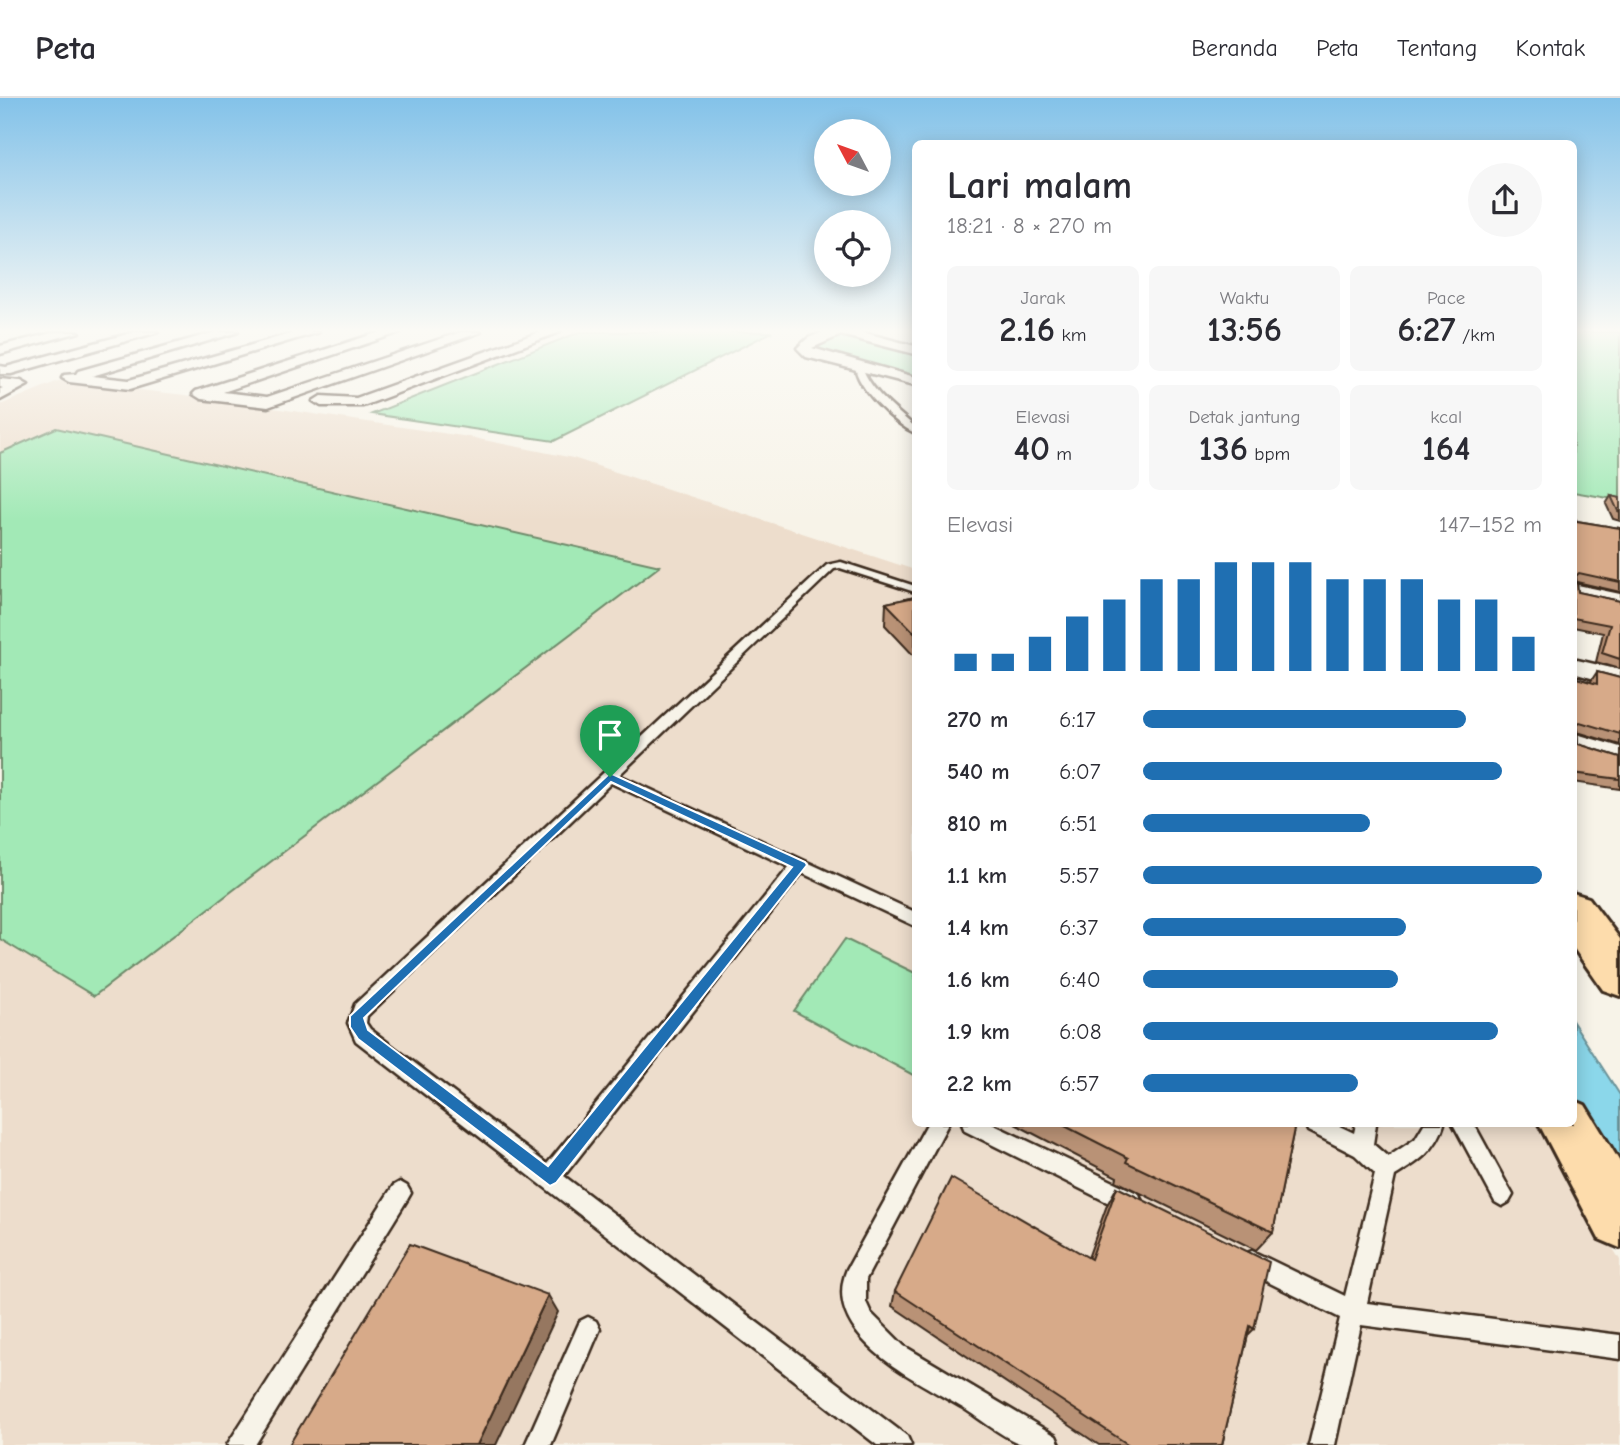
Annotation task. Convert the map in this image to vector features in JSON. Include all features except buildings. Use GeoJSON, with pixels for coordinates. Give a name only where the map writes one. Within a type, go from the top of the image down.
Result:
{"type":"FeatureCollection","features":[{"type":"Feature","properties":{"kind":"main road"},"geometry":{"type":"LineString","coordinates":[[1577,917],[1620,976]]}},
{"type":"Feature","properties":{"kind":"main road"},"geometry":{"type":"LineString","coordinates":[[1568,1127],[1620,1218]]}},
{"type":"Feature","properties":{"kind":"street"},"geometry":{"type":"LineString","coordinates":[[208,395],[268,402],[289,395]]}},
{"type":"Feature","properties":{"kind":"street"},"geometry":{"type":"LineString","coordinates":[[321,401],[357,403],[380,395]]}},
{"type":"Feature","properties":{"kind":"street"},"geometry":{"type":"LineString","coordinates":[[1577,591],[1620,601]]}},
{"type":"Feature","properties":{"kind":"street"},"geometry":{"type":"LineString","coordinates":[[1577,667],[1620,678]]}},
{"type":"Feature","properties":{"kind":"street"},"geometry":{"type":"LineString","coordinates":[[1577,743],[1620,756]]}},
{"type":"Feature","properties":{"kind":"lane"},"geometry":{"type":"LineString","coordinates":[[875,395],[912,428]]}},
{"type":"Feature","properties":{"kind":"lane"},"geometry":{"type":"LineString","coordinates":[[898,1445],[363,1035],[358,1027],[357,1016],[831,567],[841,565],[912,588]]}},
{"type":"Feature","properties":{"kind":"lane"},"geometry":{"type":"LineString","coordinates":[[610,777],[912,918]]}},
{"type":"Feature","properties":{"kind":"lane"},"geometry":{"type":"LineString","coordinates":[[550,1177],[800,865]]}},
{"type":"Feature","properties":{"kind":"lane"},"geometry":{"type":"LineString","coordinates":[[936,1127],[855,1277],[852,1293],[855,1310],[874,1336],[896,1354],[1047,1445]]}},
{"type":"Feature","properties":{"kind":"lane"},"geometry":{"type":"LineString","coordinates":[[978,1127],[1145,1209]]}},
{"type":"Feature","properties":{"kind":"lane"},"geometry":{"type":"LineString","coordinates":[[1321,1127],[1362,1148],[1386,1170]]}},
{"type":"Feature","properties":{"kind":"lane"},"geometry":{"type":"LineString","coordinates":[[1362,1148],[1366,1127]]}},
{"type":"Feature","properties":{"kind":"lane"},"geometry":{"type":"LineString","coordinates":[[1322,1445],[1355,1313],[1386,1170],[1424,1145],[1433,1127]]}},
{"type":"Feature","properties":{"kind":"lane"},"geometry":{"type":"LineString","coordinates":[[1465,1127],[1502,1195]]}},
{"type":"Feature","properties":{"kind":"lane"},"geometry":{"type":"LineString","coordinates":[[240,1445],[400,1193]]}},
{"type":"Feature","properties":{"kind":"lane"},"geometry":{"type":"LineString","coordinates":[[1231,1252],[1355,1313],[1620,1347]]}},
{"type":"Feature","properties":{"kind":"lane"},"geometry":{"type":"LineString","coordinates":[[538,1445],[588,1329]]}},
{"type":"Feature","properties":{"kind":"shaded area"},"geometry":{"type":"Polygon","coordinates":[[[25,395],[184,395],[469,437],[573,458],[912,569],[912,1127],[1539,1127],[1620,1260],[1620,1445],[0,1445],[0,405],[25,395]]]}},
{"type":"Feature","properties":{"kind":"green space"},"geometry":{"type":"Polygon","coordinates":[[[421,395],[646,395],[554,441],[372,414],[421,395]]]}},
{"type":"Feature","properties":{"kind":"green space"},"geometry":{"type":"Polygon","coordinates":[[[1577,395],[1620,395],[1620,500],[1577,493],[1577,395]]]}},
{"type":"Feature","properties":{"kind":"green space"},"geometry":{"type":"Polygon","coordinates":[[[56,428],[660,566],[94,996],[0,939],[0,453],[56,428]]]}},
{"type":"Feature","properties":{"kind":"green space"},"geometry":{"type":"Polygon","coordinates":[[[845,939],[912,972],[912,1074],[794,1011],[845,939]]]}},
{"type":"Feature","properties":{"kind":"water"},"geometry":{"type":"Polygon","coordinates":[[[1577,1028],[1620,1095],[1620,1188],[1577,1114],[1577,1028]]]}},
{"type":"Feature","properties":{"kind":"route"},"geometry":{"type":"LineString","coordinates":[[610,777],[800,865],[550,1177],[363,1035],[358,1027],[357,1016],[610,777]]}}]}
